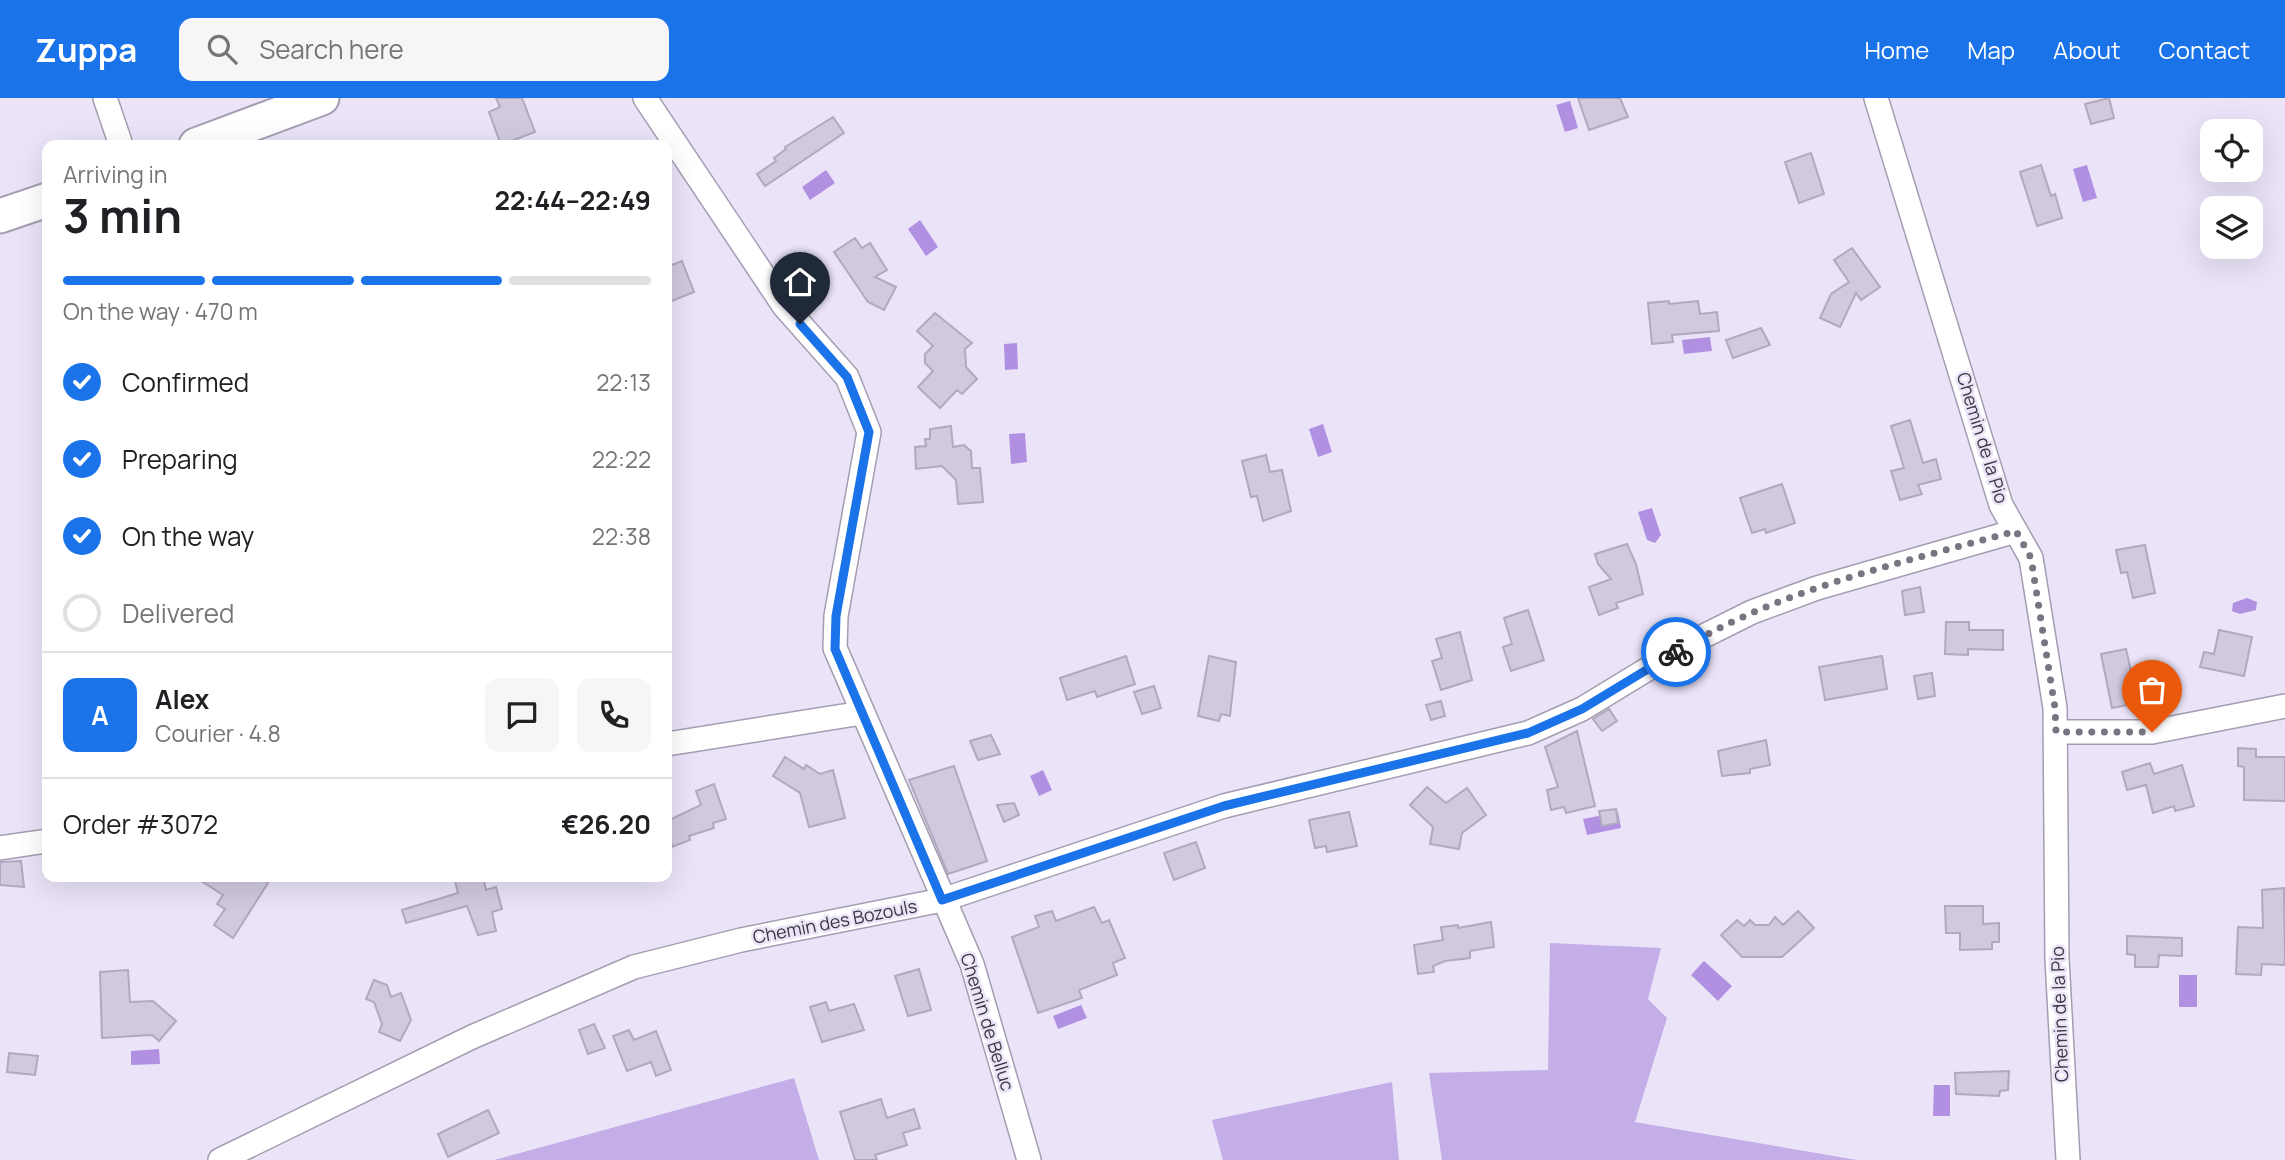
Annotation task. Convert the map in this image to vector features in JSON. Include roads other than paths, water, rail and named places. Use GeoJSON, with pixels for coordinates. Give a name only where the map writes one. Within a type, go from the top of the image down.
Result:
{"type":"FeatureCollection","features":[{"type":"Feature","properties":{"kind":"main road"},"geometry":{"type":"LineString","coordinates":[[209,140],[322,98]]}},
{"type":"Feature","properties":{"kind":"main road"},"geometry":{"type":"LineString","coordinates":[[0,216],[42,202]]}},
{"type":"Feature","properties":{"kind":"street"},"geometry":{"type":"LineString","coordinates":[[105,98],[119,140]]}},
{"type":"Feature","properties":{"kind":"street","name":"Chemin de Belluc"},"geometry":{"type":"LineString","coordinates":[[645,98],[784,306],[847,377],[869,432],[836,616],[835,649],[972,964],[1029,1160]]}},
{"type":"Feature","properties":{"kind":"street","name":"Chemin de la Pio"},"geometry":{"type":"LineString","coordinates":[[1876,98],[2001,505],[2031,558],[2055,708],[2057,959],[2068,1160]]}},
{"type":"Feature","properties":{"kind":"street","name":"Chemin des Bozouls"},"geometry":{"type":"LineString","coordinates":[[220,1160],[472,1037],[634,967],[741,940],[942,900],[1224,806],[1528,733],[1582,709],[1692,642],[1752,612],[1817,588],[2016,531]]}},
{"type":"Feature","properties":{"kind":"street"},"geometry":{"type":"LineString","coordinates":[[2056,732],[2152,732],[2285,706]]}},
{"type":"Feature","properties":{"kind":"street"},"geometry":{"type":"LineString","coordinates":[[672,743],[862,713]]}},
{"type":"Feature","properties":{"kind":"street"},"geometry":{"type":"LineString","coordinates":[[0,848],[42,842]]}}]}
